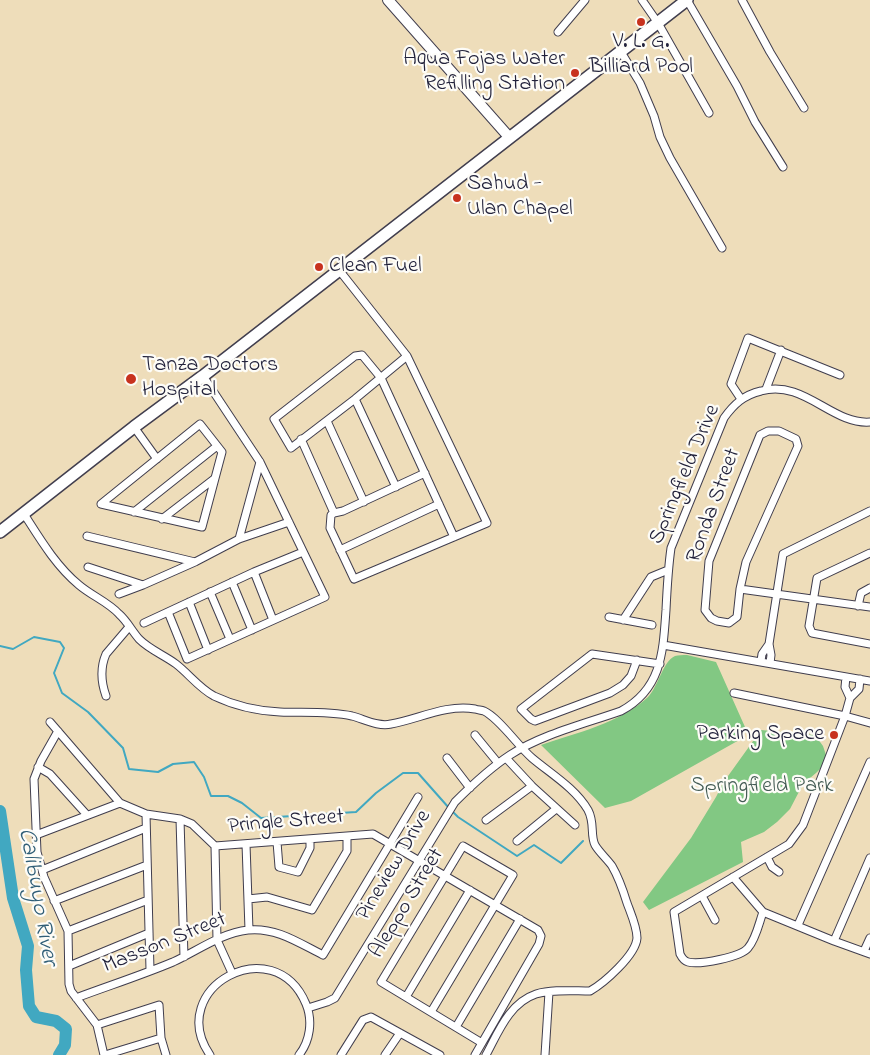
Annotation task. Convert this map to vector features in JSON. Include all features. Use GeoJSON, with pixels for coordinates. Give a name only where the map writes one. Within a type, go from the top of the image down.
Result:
{"type":"FeatureCollection","features":[{"type":"Feature","properties":{"kind":"main road"},"geometry":{"type":"LineString","coordinates":[[0,532],[687,0]]}},
{"type":"Feature","properties":{"kind":"street"},"geometry":{"type":"LineString","coordinates":[[388,0],[509,137]]}},
{"type":"Feature","properties":{"kind":"street"},"geometry":{"type":"LineString","coordinates":[[558,32],[585,0]]}},
{"type":"Feature","properties":{"kind":"street"},"geometry":{"type":"LineString","coordinates":[[642,0],[658,23],[709,113]]}},
{"type":"Feature","properties":{"kind":"street"},"geometry":{"type":"LineString","coordinates":[[687,0],[737,86],[755,122],[784,167]]}},
{"type":"Feature","properties":{"kind":"street"},"geometry":{"type":"LineString","coordinates":[[742,0],[770,52],[804,108]]}},
{"type":"Feature","properties":{"kind":"street"},"geometry":{"type":"LineString","coordinates":[[621,52],[640,83],[670,158],[722,248]]}},
{"type":"Feature","properties":{"kind":"street"},"geometry":{"type":"LineString","coordinates":[[339,270],[408,356],[487,522],[354,579],[330,528],[331,515],[364,502],[425,473]]}},
{"type":"Feature","properties":{"kind":"street"},"geometry":{"type":"LineString","coordinates":[[742,398],[731,384],[748,338],[840,375]]}},
{"type":"Feature","properties":{"kind":"street"},"geometry":{"type":"LineString","coordinates":[[766,389],[780,350]]}},
{"type":"Feature","properties":{"kind":"street"},"geometry":{"type":"LineString","coordinates":[[408,356],[381,378],[355,400],[291,448],[274,419],[358,354],[362,355],[381,378],[454,537]]}},
{"type":"Feature","properties":{"kind":"street"},"geometry":{"type":"LineString","coordinates":[[168,612],[187,659],[325,596],[260,462],[203,376]]}},
{"type":"Feature","properties":{"kind":"street","name":"Springfield Drive"},"geometry":{"type":"LineString","coordinates":[[522,749],[621,711],[630,706],[649,688],[660,664],[664,646],[671,548],[724,418],[732,407],[742,398],[766,389],[789,389],[856,421],[870,422]]}},
{"type":"Feature","properties":{"kind":"street"},"geometry":{"type":"LineString","coordinates":[[355,400],[396,487]]}},
{"type":"Feature","properties":{"kind":"street"},"geometry":{"type":"LineString","coordinates":[[327,421],[364,502]]}},
{"type":"Feature","properties":{"kind":"street"},"geometry":{"type":"LineString","coordinates":[[200,424],[217,446],[222,452],[202,527],[101,504],[200,424]]}},
{"type":"Feature","properties":{"kind":"street"},"geometry":{"type":"LineString","coordinates":[[134,427],[157,459]]}},
{"type":"Feature","properties":{"kind":"street","name":"Ronda Street"},"geometry":{"type":"LineString","coordinates":[[768,431],[779,431],[796,439],[798,446],[746,562],[740,589],[737,618],[729,623],[717,622],[711,618],[706,610],[709,561],[760,435],[768,431]]}},
{"type":"Feature","properties":{"kind":"street"},"geometry":{"type":"LineString","coordinates":[[301,439],[334,513]]}},
{"type":"Feature","properties":{"kind":"street"},"geometry":{"type":"LineString","coordinates":[[134,512],[217,446]]}},
{"type":"Feature","properties":{"kind":"street"},"geometry":{"type":"LineString","coordinates":[[239,539],[260,462]]}},
{"type":"Feature","properties":{"kind":"street"},"geometry":{"type":"LineString","coordinates":[[162,519],[215,479]]}},
{"type":"Feature","properties":{"kind":"street"},"geometry":{"type":"LineString","coordinates":[[340,550],[439,504]]}},
{"type":"Feature","properties":{"kind":"street"},"geometry":{"type":"LineString","coordinates":[[770,663],[772,655],[769,644],[784,554],[870,511]]}},
{"type":"Feature","properties":{"kind":"street"},"geometry":{"type":"LineString","coordinates":[[24,514],[63,570],[93,596],[121,615],[129,627],[148,646],[174,663],[213,695],[240,705],[276,712],[351,716],[374,723],[389,725],[442,711],[473,709],[484,711],[500,724],[532,758],[554,773],[588,810],[593,822],[595,846],[617,874],[635,926],[636,945],[632,952],[597,986],[590,990],[536,994],[522,1001],[504,1022],[486,1055]]}},
{"type":"Feature","properties":{"kind":"street"},"geometry":{"type":"LineString","coordinates":[[119,594],[195,562],[239,539],[289,522]]}},
{"type":"Feature","properties":{"kind":"street"},"geometry":{"type":"LineString","coordinates":[[87,536],[195,562]]}},
{"type":"Feature","properties":{"kind":"street"},"geometry":{"type":"LineString","coordinates":[[144,623],[254,572],[303,552]]}},
{"type":"Feature","properties":{"kind":"street"},"geometry":{"type":"LineString","coordinates":[[870,553],[817,578],[809,626],[812,633],[870,644]]}},
{"type":"Feature","properties":{"kind":"street"},"geometry":{"type":"LineString","coordinates":[[88,567],[143,585]]}},
{"type":"Feature","properties":{"kind":"street"},"geometry":{"type":"LineString","coordinates":[[623,620],[651,577],[668,570]]}},
{"type":"Feature","properties":{"kind":"street"},"geometry":{"type":"LineString","coordinates":[[254,572],[273,620]]}},
{"type":"Feature","properties":{"kind":"street"},"geometry":{"type":"LineString","coordinates":[[232,582],[252,630]]}},
{"type":"Feature","properties":{"kind":"street"},"geometry":{"type":"LineString","coordinates":[[858,606],[861,593],[870,588]]}},
{"type":"Feature","properties":{"kind":"street"},"geometry":{"type":"LineString","coordinates":[[740,589],[870,607]]}},
{"type":"Feature","properties":{"kind":"street"},"geometry":{"type":"LineString","coordinates":[[210,592],[230,640]]}},
{"type":"Feature","properties":{"kind":"street"},"geometry":{"type":"LineString","coordinates":[[188,602],[208,650]]}},
{"type":"Feature","properties":{"kind":"street"},"geometry":{"type":"LineString","coordinates":[[609,617],[652,625]]}},
{"type":"Feature","properties":{"kind":"street"},"geometry":{"type":"LineString","coordinates":[[106,696],[102,682],[106,654],[129,627]]}},
{"type":"Feature","properties":{"kind":"street"},"geometry":{"type":"LineString","coordinates":[[761,661],[762,654],[769,644]]}},
{"type":"Feature","properties":{"kind":"street"},"geometry":{"type":"LineString","coordinates":[[664,646],[870,681]]}},
{"type":"Feature","properties":{"kind":"street"},"geometry":{"type":"LineString","coordinates":[[637,660],[631,676],[623,685],[610,693],[535,721],[522,709],[592,654],[637,660],[660,664]]}},
{"type":"Feature","properties":{"kind":"street"},"geometry":{"type":"LineString","coordinates":[[846,677],[845,687],[850,698]]}},
{"type":"Feature","properties":{"kind":"street"},"geometry":{"type":"LineString","coordinates":[[763,912],[750,946],[739,954],[714,960],[689,962],[684,960],[680,954],[674,912],[789,844],[803,825],[846,716],[850,698],[858,689],[860,679]]}},
{"type":"Feature","properties":{"kind":"street"},"geometry":{"type":"LineString","coordinates":[[734,693],[846,716],[870,723]]}},
{"type":"Feature","properties":{"kind":"street","name":"Pringle Street"},"geometry":{"type":"LineString","coordinates":[[50,722],[120,803],[146,814],[180,819],[192,824],[215,846],[373,834],[538,930],[541,941],[482,1043]]}},
{"type":"Feature","properties":{"kind":"street"},"geometry":{"type":"LineString","coordinates":[[58,731],[38,767],[34,779],[36,835],[37,852],[42,870],[68,931],[69,984],[71,992],[97,1025],[105,1055],[161,1038]]}},
{"type":"Feature","properties":{"kind":"street"},"geometry":{"type":"LineString","coordinates":[[475,735],[498,763]]}},
{"type":"Feature","properties":{"kind":"street","name":"Pineview Drive"},"geometry":{"type":"LineString","coordinates":[[308,1008],[336,998],[418,859],[455,802],[498,763],[522,749]]}},
{"type":"Feature","properties":{"kind":"street"},"geometry":{"type":"LineString","coordinates":[[447,758],[470,788]]}},
{"type":"Feature","properties":{"kind":"street"},"geometry":{"type":"LineString","coordinates":[[506,758],[532,786],[575,825]]}},
{"type":"Feature","properties":{"kind":"street"},"geometry":{"type":"LineString","coordinates":[[798,925],[870,762]]}},
{"type":"Feature","properties":{"kind":"street"},"geometry":{"type":"LineString","coordinates":[[38,767],[50,774],[87,815]]}},
{"type":"Feature","properties":{"kind":"street"},"geometry":{"type":"LineString","coordinates":[[486,820],[532,786]]}},
{"type":"Feature","properties":{"kind":"street"},"geometry":{"type":"LineString","coordinates":[[391,844],[418,797]]}},
{"type":"Feature","properties":{"kind":"street"},"geometry":{"type":"LineString","coordinates":[[36,835],[120,803]]}},
{"type":"Feature","properties":{"kind":"street"},"geometry":{"type":"LineString","coordinates":[[517,841],[556,809]]}},
{"type":"Feature","properties":{"kind":"street"},"geometry":{"type":"LineString","coordinates":[[146,814],[150,970]]}},
{"type":"Feature","properties":{"kind":"street"},"geometry":{"type":"LineString","coordinates":[[180,819],[184,956]]}},
{"type":"Feature","properties":{"kind":"street"},"geometry":{"type":"LineString","coordinates":[[42,870],[146,828]]}},
{"type":"Feature","properties":{"kind":"street"},"geometry":{"type":"LineString","coordinates":[[248,899],[267,897],[312,910],[347,851],[347,836]]}},
{"type":"Feature","properties":{"kind":"street"},"geometry":{"type":"LineString","coordinates":[[277,842],[279,866],[298,872],[310,848],[310,839]]}},
{"type":"Feature","properties":{"kind":"street"},"geometry":{"type":"LineString","coordinates":[[246,844],[249,930]]}},
{"type":"Feature","properties":{"kind":"street","name":"Masson Street"},"geometry":{"type":"LineString","coordinates":[[76,998],[184,956],[231,934],[249,930],[268,931],[285,935],[323,955],[391,844]]}},
{"type":"Feature","properties":{"kind":"street"},"geometry":{"type":"LineString","coordinates":[[215,846],[217,940],[232,973]]}},
{"type":"Feature","properties":{"kind":"street","name":"Aleppo Street"},"geometry":{"type":"LineString","coordinates":[[482,1043],[381,982],[463,846],[513,875],[496,905]]}},
{"type":"Feature","properties":{"kind":"street"},"geometry":{"type":"LineString","coordinates":[[767,857],[772,867],[779,872]]}},
{"type":"Feature","properties":{"kind":"street"},"geometry":{"type":"LineString","coordinates":[[834,941],[870,858]]}},
{"type":"Feature","properties":{"kind":"street"},"geometry":{"type":"LineString","coordinates":[[54,901],[147,865]]}},
{"type":"Feature","properties":{"kind":"street"},"geometry":{"type":"LineString","coordinates":[[733,878],[763,912],[834,941],[867,952],[870,938]]}},
{"type":"Feature","properties":{"kind":"street"},"geometry":{"type":"LineString","coordinates":[[406,997],[470,890]]}},
{"type":"Feature","properties":{"kind":"street"},"geometry":{"type":"LineString","coordinates":[[702,896],[715,920]]}},
{"type":"Feature","properties":{"kind":"street"},"geometry":{"type":"LineString","coordinates":[[68,931],[148,900]]}},
{"type":"Feature","properties":{"kind":"street"},"geometry":{"type":"LineString","coordinates":[[431,1012],[496,905]]}},
{"type":"Feature","properties":{"kind":"street"},"geometry":{"type":"LineString","coordinates":[[456,1027],[520,919]]}},
{"type":"Feature","properties":{"kind":"street"},"geometry":{"type":"LineString","coordinates":[[69,966],[149,933]]}},
{"type":"Feature","properties":{"kind":"street"},"geometry":{"type":"LineString","coordinates":[[198,1055],[208,1053],[201,1036],[199,1021],[202,1006],[209,993],[215,985],[232,973],[246,969],[260,969],[274,972],[286,978],[297,988],[308,1008],[310,1028],[307,1041],[299,1055]]}},
{"type":"Feature","properties":{"kind":"street"},"geometry":{"type":"LineString","coordinates":[[545,1055],[549,992]]}},
{"type":"Feature","properties":{"kind":"street"},"geometry":{"type":"LineString","coordinates":[[97,1025],[159,1005],[161,1038],[166,1055]]}},
{"type":"Feature","properties":{"kind":"street"},"geometry":{"type":"LineString","coordinates":[[342,1055],[364,1020],[371,1017],[400,1033],[428,1052],[440,1055]]}},
{"type":"Feature","properties":{"kind":"street"},"geometry":{"type":"LineString","coordinates":[[385,1055],[400,1033]]}},
{"type":"Feature","properties":{"kind":"street"},"geometry":{"type":"LineString","coordinates":[[475,1055],[482,1043]]}},
{"type":"Feature","properties":{"kind":"green space"},"geometry":{"type":"Polygon","coordinates":[[[687,655],[716,662],[745,727],[741,739],[631,801],[605,808],[541,745],[597,726],[637,706],[652,693],[667,663],[676,656],[687,655]]]}},
{"type":"Feature","properties":{"kind":"green space","name":"Springfield Park"},"geometry":{"type":"Polygon","coordinates":[[[761,730],[815,735],[823,746],[828,761],[803,784],[790,809],[777,822],[764,832],[741,842],[743,862],[649,910],[643,902],[691,838],[723,783],[761,730]]]}},
{"type":"Feature","properties":{"kind":"waterway"},"geometry":{"type":"LineString","coordinates":[[0,646],[13,649],[34,637],[60,642],[64,648],[54,673],[62,693],[88,712],[123,748],[129,769],[158,772],[173,764],[194,762],[204,777],[211,796],[228,796],[242,803],[261,818],[356,812],[376,793],[403,773],[418,773],[449,808]]}},
{"type":"Feature","properties":{"kind":"waterway","name":"Calibuyo River"},"geometry":{"type":"LineString","coordinates":[[0,811],[13,898],[28,946],[26,970],[29,1006],[36,1017],[56,1021],[66,1029],[65,1045],[59,1055]]}},
{"type":"Feature","properties":{"kind":"waterway"},"geometry":{"type":"LineString","coordinates":[[452,811],[458,817],[517,856],[534,845],[561,863],[583,841]]}},
{"type":"Feature","properties":{"kind":"place","name":"V. L. G. Billiard Pool"},"geometry":{"type":"Point","coordinates":[641,22]}},
{"type":"Feature","properties":{"kind":"place","name":"Aqua Fojas Water Refilling Station"},"geometry":{"type":"Point","coordinates":[575,73]}},
{"type":"Feature","properties":{"kind":"place","name":"Sahud - Ulan Chapel"},"geometry":{"type":"Point","coordinates":[457,198]}},
{"type":"Feature","properties":{"kind":"place","name":"Clean Fuel"},"geometry":{"type":"Point","coordinates":[319,267]}},
{"type":"Feature","properties":{"kind":"place","name":"Tanza Doctors Hospital"},"geometry":{"type":"Point","coordinates":[131,379]}},
{"type":"Feature","properties":{"kind":"place","name":"Parking Space"},"geometry":{"type":"Point","coordinates":[834,735]}}]}
